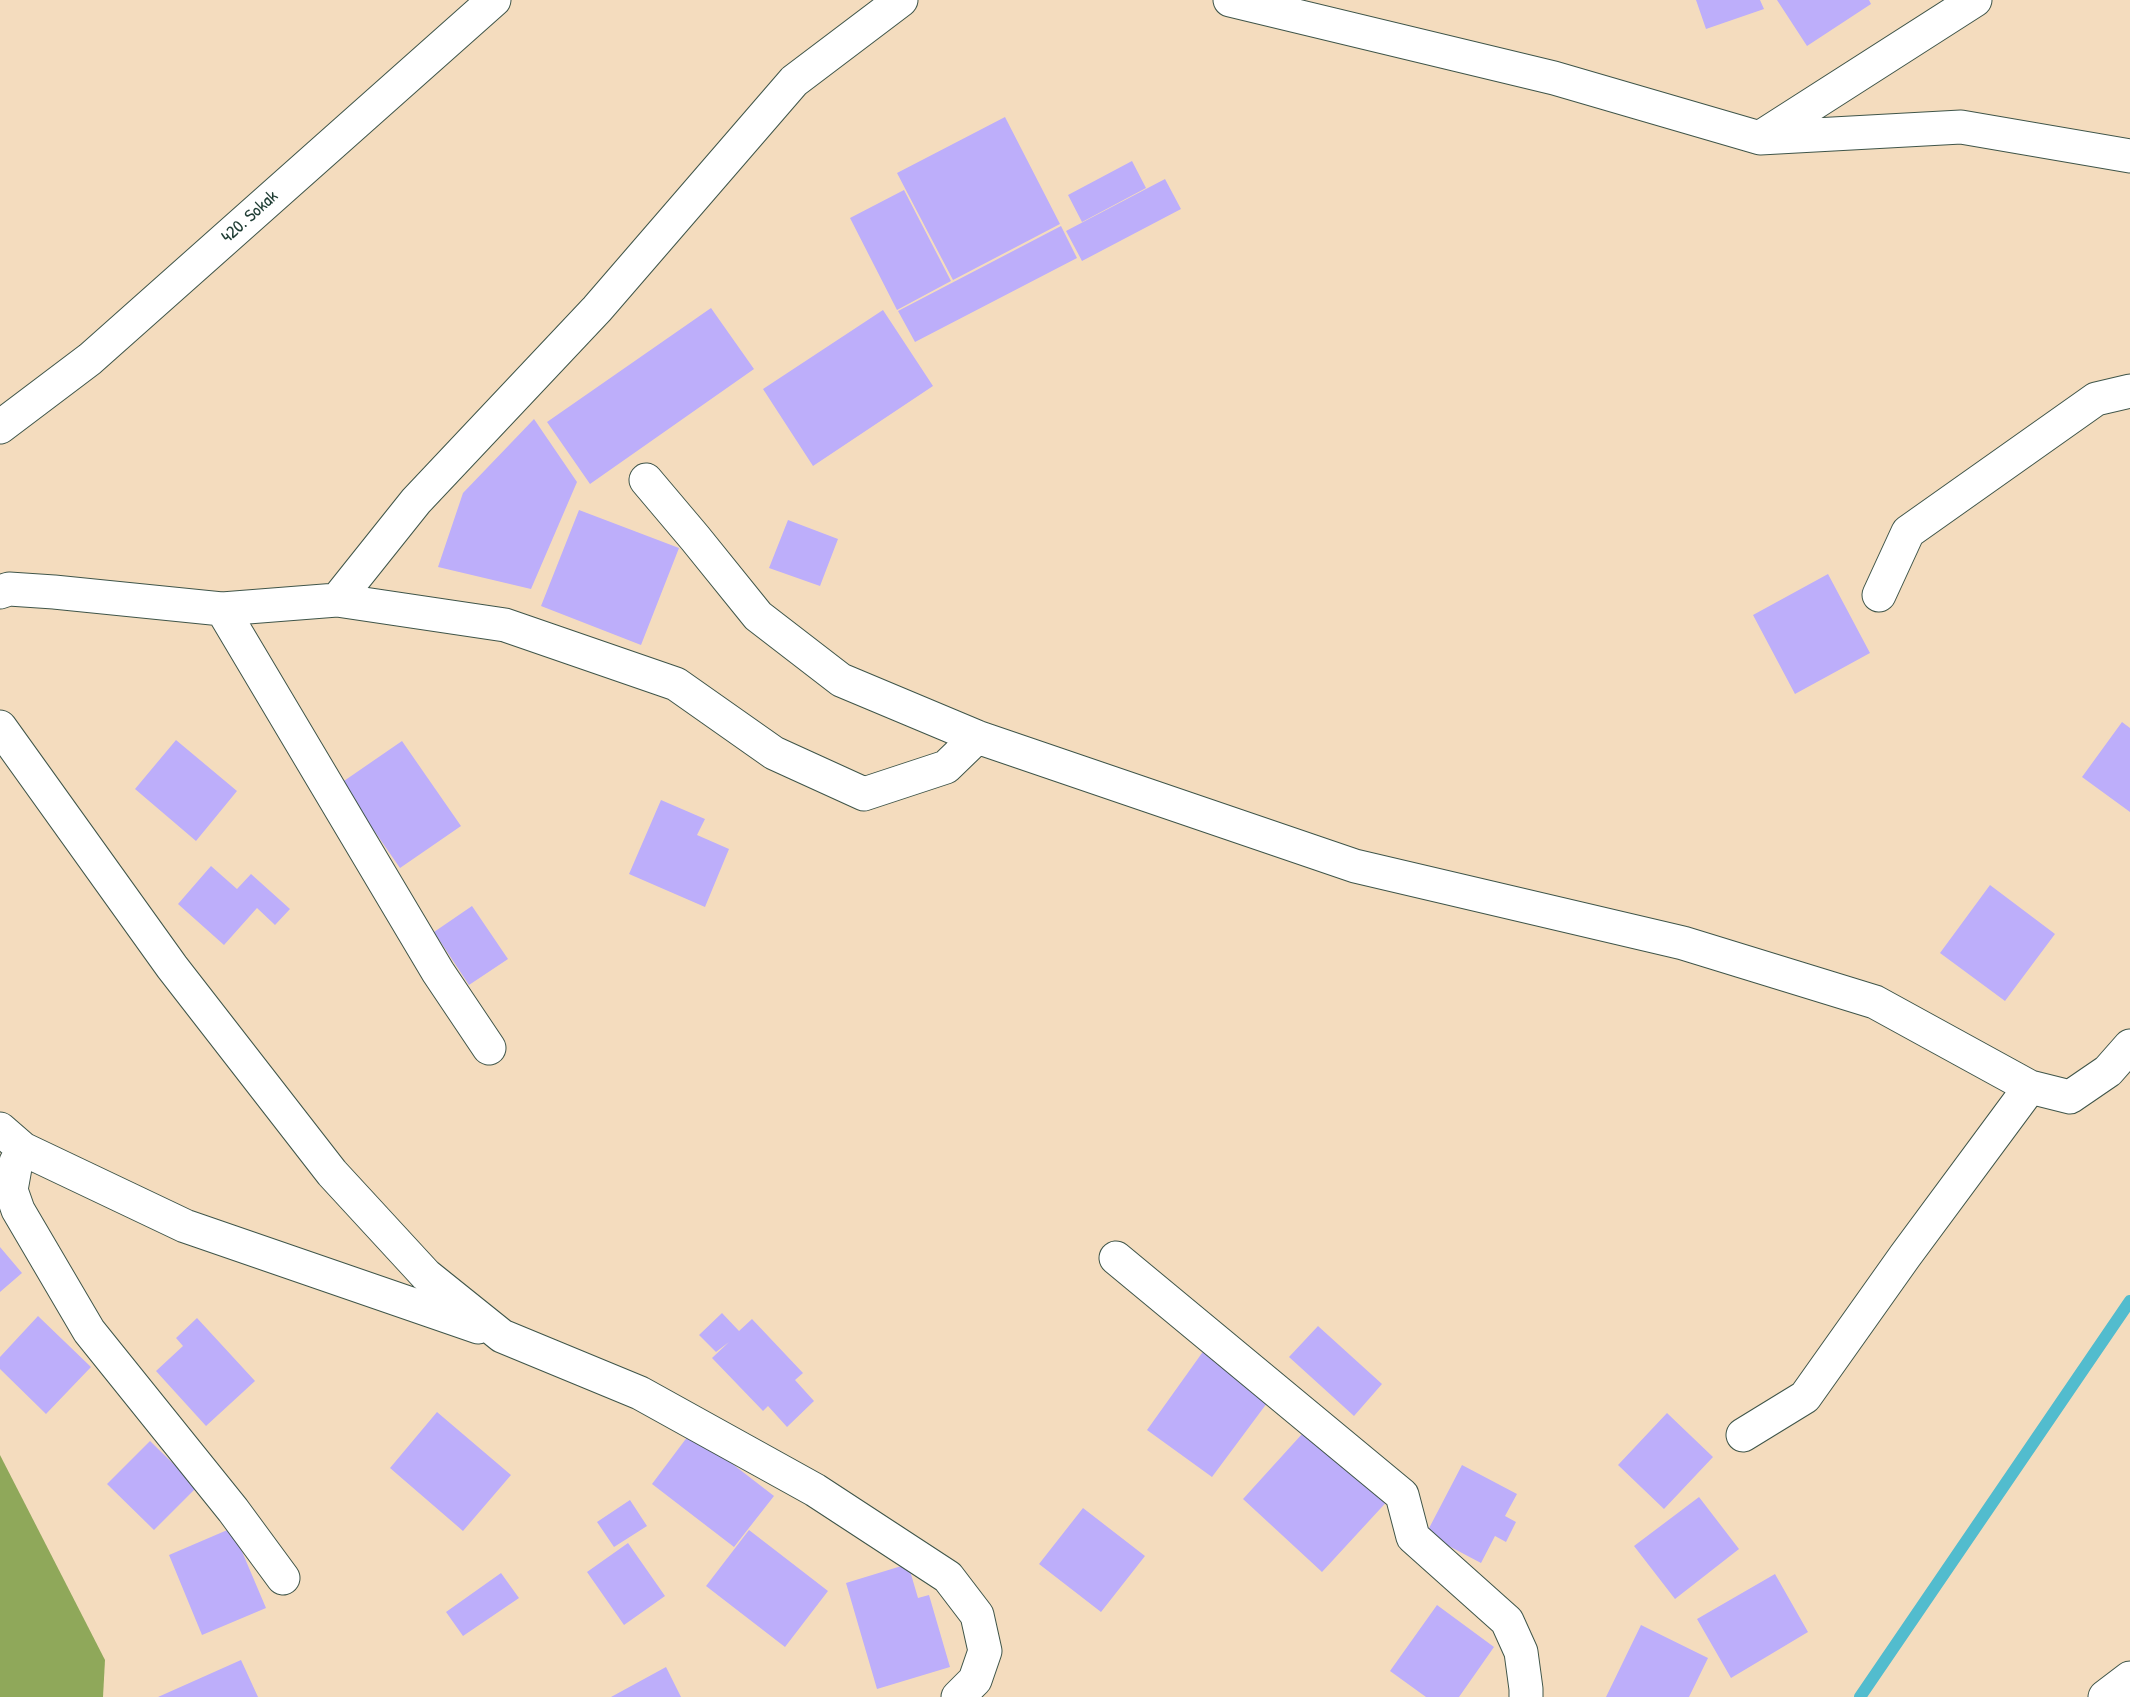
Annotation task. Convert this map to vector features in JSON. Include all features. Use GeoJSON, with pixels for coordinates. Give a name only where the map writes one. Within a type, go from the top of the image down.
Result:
{"type":"FeatureCollection","features":[{"type":"Feature","properties":{"kind":"street","name":"420. Sokak"},"geometry":{"type":"LineString","coordinates":[[0,427],[90,359],[494,0]]}},
{"type":"Feature","properties":{"kind":"street"},"geometry":{"type":"LineString","coordinates":[[338,600],[416,501],[597,309],[794,81],[901,0]]}},
{"type":"Feature","properties":{"kind":"street"},"geometry":{"type":"LineString","coordinates":[[1230,0],[1554,78],[1760,138],[1961,127],[2130,156]]}},
{"type":"Feature","properties":{"kind":"street"},"geometry":{"type":"LineString","coordinates":[[1760,138],[1975,0]]}},
{"type":"Feature","properties":{"kind":"street"},"geometry":{"type":"LineString","coordinates":[[1879,595],[1908,532],[2096,399],[2130,391]]}},
{"type":"Feature","properties":{"kind":"street"},"geometry":{"type":"LineString","coordinates":[[646,480],[758,616],[841,680],[976,737],[1355,866],[1683,943],[1875,1002],[2030,1087],[2070,1098],[2108,1071],[2130,1046]]}},
{"type":"Feature","properties":{"kind":"street"},"geometry":{"type":"LineString","coordinates":[[0,592],[9,589],[54,592],[222,609],[338,600],[505,625],[676,684],[774,753],[864,794],[946,767],[976,737]]}},
{"type":"Feature","properties":{"kind":"street"},"geometry":{"type":"LineString","coordinates":[[222,609],[438,972],[489,1048]]}},
{"type":"Feature","properties":{"kind":"street"},"geometry":{"type":"LineString","coordinates":[[0,728],[172,968],[332,1173],[426,1275],[502,1336]]}},
{"type":"Feature","properties":{"kind":"street"},"geometry":{"type":"LineString","coordinates":[[1743,1435],[1804,1397],[2030,1087]]}},
{"type":"Feature","properties":{"kind":"street"},"geometry":{"type":"LineString","coordinates":[[12,1139],[185,1226],[502,1336],[640,1393],[815,1490],[948,1577],[977,1616],[985,1651],[975,1680],[958,1697]]}},
{"type":"Feature","properties":{"kind":"street"},"geometry":{"type":"LineString","coordinates":[[12,1139],[16,1162],[11,1190],[18,1210],[89,1331],[234,1510],[283,1578]]}},
{"type":"Feature","properties":{"kind":"street"},"geometry":{"type":"LineString","coordinates":[[1116,1258],[1402,1495],[1413,1537],[1507,1621],[1521,1652],[1526,1697]]}},
{"type":"Feature","properties":{"kind":"street"},"geometry":{"type":"LineString","coordinates":[[2105,1697],[2130,1678]]}},
{"type":"Feature","properties":{"kind":"green space"},"geometry":{"type":"Polygon","coordinates":[[[0,1455],[105,1660],[103,1697],[0,1697],[0,1455]]]}},
{"type":"Feature","properties":{"kind":"building"},"geometry":{"type":"Polygon","coordinates":[[[1696,0],[1760,0],[1764,9],[1706,29],[1696,0]]]}},
{"type":"Feature","properties":{"kind":"building"},"geometry":{"type":"Polygon","coordinates":[[[1777,0],[1869,0],[1871,4],[1807,46],[1777,0]]]}},
{"type":"Feature","properties":{"kind":"building"},"geometry":{"type":"Polygon","coordinates":[[[1005,117],[1060,224],[953,280],[897,173],[1005,117]]]}},
{"type":"Feature","properties":{"kind":"building"},"geometry":{"type":"Polygon","coordinates":[[[1132,161],[1146,188],[1082,222],[1068,195],[1132,161]]]}},
{"type":"Feature","properties":{"kind":"building"},"geometry":{"type":"Polygon","coordinates":[[[1165,179],[1181,209],[1082,261],[1066,231],[1165,179]]]}},
{"type":"Feature","properties":{"kind":"building"},"geometry":{"type":"Polygon","coordinates":[[[904,190],[951,281],[897,310],[850,218],[904,190]]]}},
{"type":"Feature","properties":{"kind":"building"},"geometry":{"type":"Polygon","coordinates":[[[1061,226],[1077,258],[915,342],[898,311],[1061,226]]]}},
{"type":"Feature","properties":{"kind":"building"},"geometry":{"type":"Polygon","coordinates":[[[711,308],[754,369],[590,484],[547,422],[711,308]]]}},
{"type":"Feature","properties":{"kind":"building"},"geometry":{"type":"Polygon","coordinates":[[[883,310],[933,386],[813,466],[763,389],[883,310]]]}},
{"type":"Feature","properties":{"kind":"building"},"geometry":{"type":"Polygon","coordinates":[[[534,419],[577,482],[531,589],[438,567],[463,493],[534,419]]]}},
{"type":"Feature","properties":{"kind":"building"},"geometry":{"type":"Polygon","coordinates":[[[579,510],[679,548],[641,645],[541,606],[579,510]]]}},
{"type":"Feature","properties":{"kind":"building"},"geometry":{"type":"Polygon","coordinates":[[[788,520],[838,539],[820,586],[769,568],[788,520]]]}},
{"type":"Feature","properties":{"kind":"building"},"geometry":{"type":"Polygon","coordinates":[[[1828,574],[1870,653],[1795,694],[1753,615],[1828,574]]]}},
{"type":"Feature","properties":{"kind":"building"},"geometry":{"type":"Polygon","coordinates":[[[2122,722],[2130,728],[2130,812],[2082,777],[2122,722]]]}},
{"type":"Feature","properties":{"kind":"building"},"geometry":{"type":"Polygon","coordinates":[[[176,740],[237,791],[196,841],[135,789],[176,740]]]}},
{"type":"Feature","properties":{"kind":"building"},"geometry":{"type":"Polygon","coordinates":[[[402,741],[461,826],[400,868],[341,783],[402,741]]]}},
{"type":"Feature","properties":{"kind":"building"},"geometry":{"type":"Polygon","coordinates":[[[661,800],[705,819],[697,835],[729,849],[705,907],[629,874],[661,800]]]}},
{"type":"Feature","properties":{"kind":"building"},"geometry":{"type":"Polygon","coordinates":[[[211,866],[237,889],[251,874],[290,909],[275,925],[257,908],[224,945],[178,904],[211,866]]]}},
{"type":"Feature","properties":{"kind":"building"},"geometry":{"type":"Polygon","coordinates":[[[1990,885],[2055,934],[2005,1001],[1940,953],[1990,885]]]}},
{"type":"Feature","properties":{"kind":"building"},"geometry":{"type":"Polygon","coordinates":[[[472,906],[508,959],[469,985],[434,932],[472,906]]]}},
{"type":"Feature","properties":{"kind":"building"},"geometry":{"type":"Polygon","coordinates":[[[0,1247],[22,1273],[0,1292],[0,1247]]]}},
{"type":"Feature","properties":{"kind":"building"},"geometry":{"type":"Polygon","coordinates":[[[722,1313],[739,1331],[752,1319],[803,1373],[795,1380],[814,1401],[787,1427],[768,1406],[763,1411],[712,1358],[729,1342],[716,1352],[699,1335],[722,1313]]]}},
{"type":"Feature","properties":{"kind":"building"},"geometry":{"type":"Polygon","coordinates":[[[38,1316],[91,1367],[46,1414],[0,1369],[0,1357],[38,1316]]]}},
{"type":"Feature","properties":{"kind":"building"},"geometry":{"type":"Polygon","coordinates":[[[197,1318],[255,1381],[206,1426],[156,1371],[183,1346],[176,1338],[197,1318]]]}},
{"type":"Feature","properties":{"kind":"building"},"geometry":{"type":"Polygon","coordinates":[[[1318,1326],[1382,1384],[1354,1416],[1289,1357],[1318,1326]]]}},
{"type":"Feature","properties":{"kind":"building"},"geometry":{"type":"Polygon","coordinates":[[[1207,1346],[1273,1395],[1212,1477],[1147,1430],[1207,1346]]]}},
{"type":"Feature","properties":{"kind":"building"},"geometry":{"type":"Polygon","coordinates":[[[437,1412],[511,1475],[463,1531],[390,1468],[437,1412]]]}},
{"type":"Feature","properties":{"kind":"building"},"geometry":{"type":"Polygon","coordinates":[[[1667,1413],[1713,1457],[1664,1509],[1618,1465],[1667,1413]]]}},
{"type":"Feature","properties":{"kind":"building"},"geometry":{"type":"Polygon","coordinates":[[[1312,1423],[1392,1496],[1322,1572],[1243,1499],[1312,1423]]]}},
{"type":"Feature","properties":{"kind":"building"},"geometry":{"type":"Polygon","coordinates":[[[691,1432],[774,1496],[734,1547],[652,1484],[691,1432]]]}},
{"type":"Feature","properties":{"kind":"building"},"geometry":{"type":"Polygon","coordinates":[[[150,1441],[197,1487],[154,1530],[107,1484],[150,1441]]]}},
{"type":"Feature","properties":{"kind":"building"},"geometry":{"type":"Polygon","coordinates":[[[1462,1465],[1517,1494],[1505,1516],[1516,1522],[1506,1542],[1495,1536],[1481,1563],[1426,1534],[1462,1465]]]}},
{"type":"Feature","properties":{"kind":"building"},"geometry":{"type":"Polygon","coordinates":[[[1699,1497],[1739,1549],[1675,1599],[1634,1546],[1699,1497]]]}},
{"type":"Feature","properties":{"kind":"building"},"geometry":{"type":"Polygon","coordinates":[[[630,1500],[647,1526],[614,1547],[597,1522],[630,1500]]]}},
{"type":"Feature","properties":{"kind":"building"},"geometry":{"type":"Polygon","coordinates":[[[1083,1508],[1145,1556],[1101,1612],[1039,1564],[1083,1508]]]}},
{"type":"Feature","properties":{"kind":"building"},"geometry":{"type":"Polygon","coordinates":[[[232,1528],[266,1608],[202,1635],[169,1555],[232,1528]]]}},
{"type":"Feature","properties":{"kind":"building"},"geometry":{"type":"Polygon","coordinates":[[[749,1530],[828,1591],[785,1647],[706,1586],[749,1530]]]}},
{"type":"Feature","properties":{"kind":"building"},"geometry":{"type":"Polygon","coordinates":[[[628,1543],[665,1596],[624,1625],[587,1572],[628,1543]]]}},
{"type":"Feature","properties":{"kind":"building"},"geometry":{"type":"Polygon","coordinates":[[[908,1564],[918,1598],[929,1595],[950,1667],[877,1689],[846,1583],[908,1564]]]}},
{"type":"Feature","properties":{"kind":"building"},"geometry":{"type":"Polygon","coordinates":[[[501,1573],[519,1598],[463,1636],[446,1612],[501,1573]]]}},
{"type":"Feature","properties":{"kind":"building"},"geometry":{"type":"Polygon","coordinates":[[[1775,1574],[1808,1632],[1731,1678],[1697,1619],[1775,1574]]]}},
{"type":"Feature","properties":{"kind":"building"},"geometry":{"type":"Polygon","coordinates":[[[1437,1605],[1494,1647],[1459,1697],[1426,1697],[1390,1671],[1437,1605]]]}},
{"type":"Feature","properties":{"kind":"building"},"geometry":{"type":"Polygon","coordinates":[[[1641,1625],[1708,1658],[1689,1697],[1606,1697],[1641,1625]]]}},
{"type":"Feature","properties":{"kind":"building"},"geometry":{"type":"Polygon","coordinates":[[[241,1660],[258,1697],[158,1697],[241,1660]]]}},
{"type":"Feature","properties":{"kind":"building"},"geometry":{"type":"Polygon","coordinates":[[[666,1667],[681,1697],[611,1697],[666,1667]]]}},
{"type":"Feature","properties":{"kind":"waterway"},"geometry":{"type":"LineString","coordinates":[[1860,1697],[2130,1301]]}}]}
